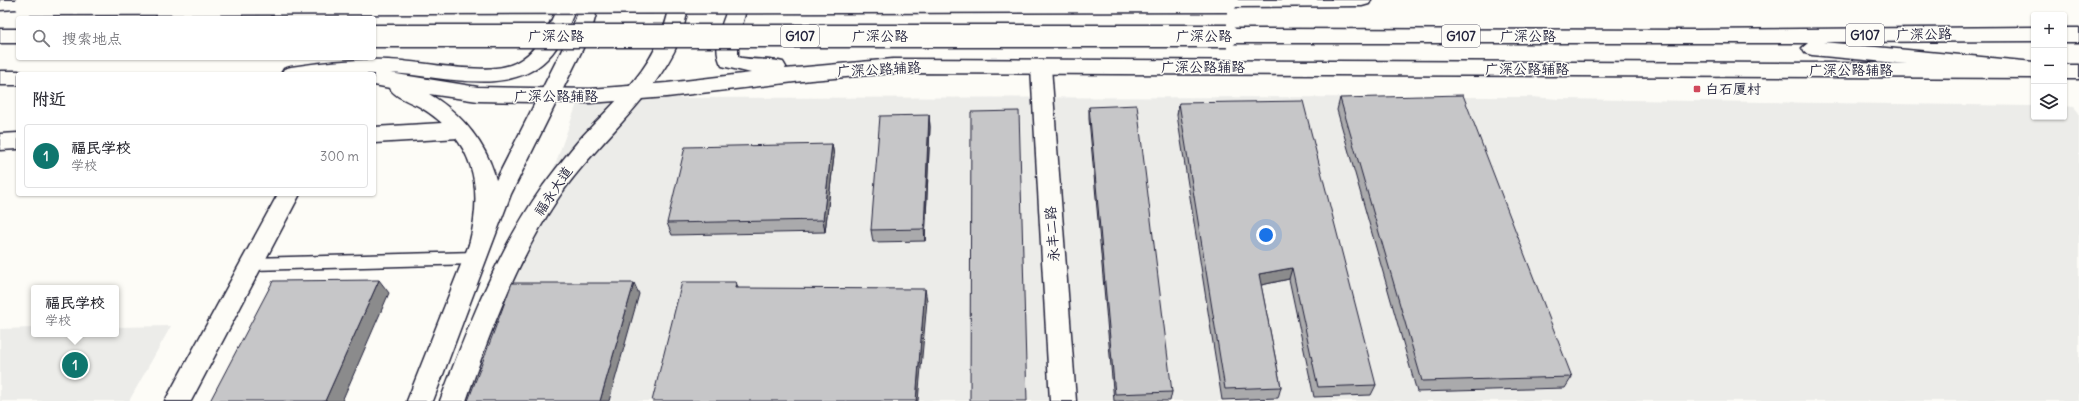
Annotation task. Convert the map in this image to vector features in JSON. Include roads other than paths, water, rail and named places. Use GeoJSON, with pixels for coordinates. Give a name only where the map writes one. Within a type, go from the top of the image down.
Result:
{"type":"FeatureCollection","features":[{"type":"Feature","properties":{"kind":"main road"},"geometry":{"type":"LineString","coordinates":[[305,72],[366,65],[413,68],[476,75],[497,76],[509,74],[530,63],[541,53],[556,30],[570,0]]}},
{"type":"Feature","properties":{"kind":"main road"},"geometry":{"type":"LineString","coordinates":[[420,401],[500,194],[550,97],[581,32],[591,0]]}},
{"type":"Feature","properties":{"kind":"main road","name":"福永大道"},"geometry":{"type":"LineString","coordinates":[[453,401],[472,347],[491,304],[507,269],[536,217],[573,163],[636,93],[669,40],[681,0]]}},
{"type":"Feature","properties":{"kind":"main road"},"geometry":{"type":"LineString","coordinates":[[740,0],[727,46],[729,61],[733,63],[758,67],[825,64],[893,66]]}},
{"type":"Feature","properties":{"kind":"main road"},"geometry":{"type":"LineString","coordinates":[[0,4],[1362,0]]}},
{"type":"Feature","properties":{"kind":"main road","name":"广深公路"},"geometry":{"type":"LineString","coordinates":[[376,36],[1695,36],[2031,34]]}},
{"type":"Feature","properties":{"kind":"main road"},"geometry":{"type":"LineString","coordinates":[[2067,35],[2079,35]]}},
{"type":"Feature","properties":{"kind":"main road"},"geometry":{"type":"LineString","coordinates":[[0,36],[16,36]]}},
{"type":"Feature","properties":{"kind":"main road"},"geometry":{"type":"LineString","coordinates":[[1695,36],[2031,70]]}},
{"type":"Feature","properties":{"kind":"main road","name":"广深公路辅路"},"geometry":{"type":"LineString","coordinates":[[376,79],[478,94],[550,97],[636,93],[811,73],[893,66],[2031,70]]}},
{"type":"Feature","properties":{"kind":"main road","name":"永丰二路"},"geometry":{"type":"LineString","coordinates":[[1041,67],[1063,401]]}},
{"type":"Feature","properties":{"kind":"main road"},"geometry":{"type":"LineString","coordinates":[[2067,72],[2079,72]]}},
{"type":"Feature","properties":{"kind":"main road"},"geometry":{"type":"LineString","coordinates":[[0,78],[16,78]]}},
{"type":"Feature","properties":{"kind":"main road"},"geometry":{"type":"LineString","coordinates":[[376,80],[423,98],[452,122],[474,151],[487,186],[488,205],[478,252]]}},
{"type":"Feature","properties":{"kind":"main road"},"geometry":{"type":"LineString","coordinates":[[376,135],[459,130]]}},
{"type":"Feature","properties":{"kind":"main road"},"geometry":{"type":"LineString","coordinates":[[0,142],[16,141]]}},
{"type":"Feature","properties":{"kind":"main road"},"geometry":{"type":"LineString","coordinates":[[178,401],[288,196]]}},
{"type":"Feature","properties":{"kind":"lane"},"geometry":{"type":"LineString","coordinates":[[252,264],[478,252]]}},
{"type":"Feature","properties":{"kind":"place","name":"白石厦村"},"geometry":{"type":"Point","coordinates":[1697,89]}},
{"type":"Feature","properties":{"kind":"place","name":"福民学校"},"geometry":{"type":"Point","coordinates":[75,365]}}]}
